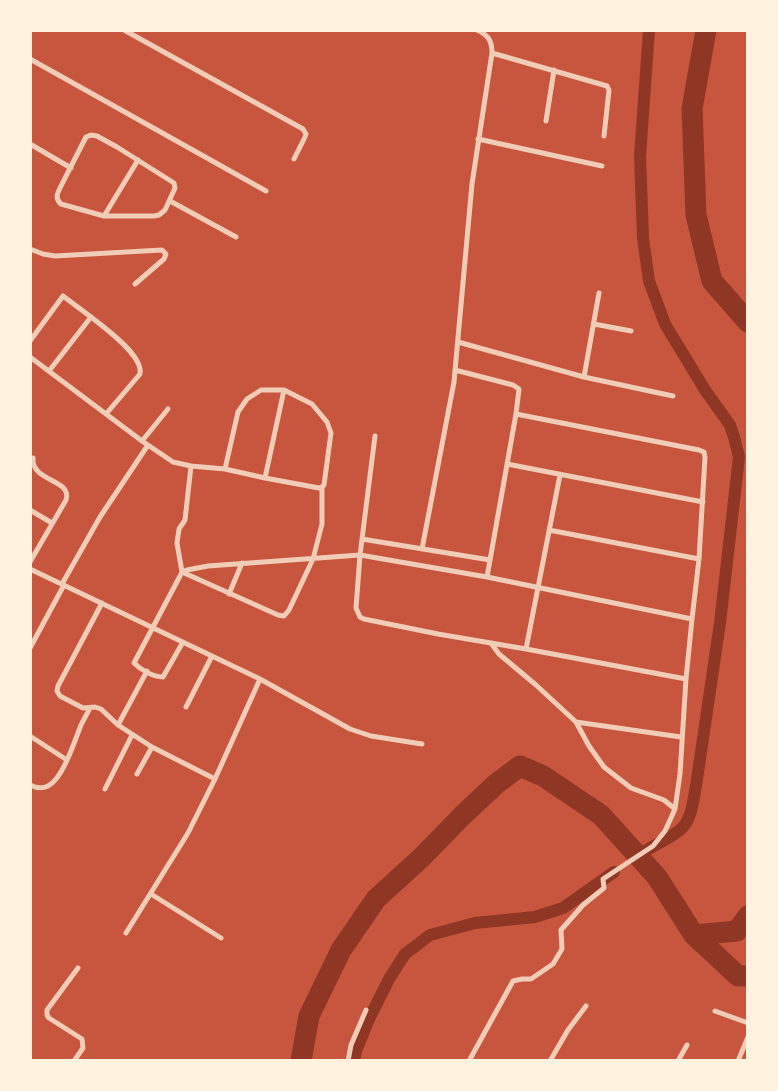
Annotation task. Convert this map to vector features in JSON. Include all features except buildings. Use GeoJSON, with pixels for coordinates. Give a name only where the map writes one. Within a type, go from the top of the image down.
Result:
{"type":"FeatureCollection","features":[{"type":"Feature","properties":{"kind":"street"},"geometry":{"type":"LineString","coordinates":[[124,30],[303,129],[306,134],[294,159]]}},
{"type":"Feature","properties":{"kind":"street"},"geometry":{"type":"LineString","coordinates":[[422,549],[455,370],[472,184],[492,53],[490,39],[477,30]]}},
{"type":"Feature","properties":{"kind":"street"},"geometry":{"type":"LineString","coordinates":[[492,53],[607,86],[609,90],[604,136]]}},
{"type":"Feature","properties":{"kind":"street"},"geometry":{"type":"LineString","coordinates":[[30,59],[266,191]]}},
{"type":"Feature","properties":{"kind":"street"},"geometry":{"type":"LineString","coordinates":[[546,121],[554,70]]}},
{"type":"Feature","properties":{"kind":"street"},"geometry":{"type":"LineString","coordinates":[[98,136],[138,160],[174,183],[175,188],[163,213],[154,216],[104,216],[61,204],[58,201],[58,192],[86,137],[98,136]]}},
{"type":"Feature","properties":{"kind":"street"},"geometry":{"type":"LineString","coordinates":[[478,139],[602,166]]}},
{"type":"Feature","properties":{"kind":"street"},"geometry":{"type":"LineString","coordinates":[[30,144],[71,168]]}},
{"type":"Feature","properties":{"kind":"street"},"geometry":{"type":"LineString","coordinates":[[104,216],[138,160]]}},
{"type":"Feature","properties":{"kind":"street"},"geometry":{"type":"LineString","coordinates":[[170,201],[236,237]]}},
{"type":"Feature","properties":{"kind":"street"},"geometry":{"type":"LineString","coordinates":[[30,249],[55,256],[162,250],[166,254],[164,259],[135,284]]}},
{"type":"Feature","properties":{"kind":"street"},"geometry":{"type":"LineString","coordinates":[[584,377],[599,293]]}},
{"type":"Feature","properties":{"kind":"street"},"geometry":{"type":"LineString","coordinates":[[30,341],[63,296],[112,333],[131,353],[141,371],[106,414]]}},
{"type":"Feature","properties":{"kind":"street"},"geometry":{"type":"LineString","coordinates":[[49,371],[91,316]]}},
{"type":"Feature","properties":{"kind":"street"},"geometry":{"type":"LineString","coordinates":[[594,324],[631,331]]}},
{"type":"Feature","properties":{"kind":"street"},"geometry":{"type":"LineString","coordinates":[[458,342],[584,377],[673,396]]}},
{"type":"Feature","properties":{"kind":"street"},"geometry":{"type":"LineString","coordinates":[[30,357],[173,462],[322,487]]}},
{"type":"Feature","properties":{"kind":"street"},"geometry":{"type":"LineString","coordinates":[[455,370],[518,387],[519,393],[487,577]]}},
{"type":"Feature","properties":{"kind":"street"},"geometry":{"type":"LineString","coordinates":[[182,572],[284,616],[290,610],[313,559],[322,524],[322,487],[331,433],[327,422],[312,404],[284,390],[261,390],[248,399],[238,412],[225,469]]}},
{"type":"Feature","properties":{"kind":"street"},"geometry":{"type":"LineString","coordinates":[[265,478],[284,390]]}},
{"type":"Feature","properties":{"kind":"street"},"geometry":{"type":"LineString","coordinates":[[30,648],[100,518],[168,409]]}},
{"type":"Feature","properties":{"kind":"street"},"geometry":{"type":"LineString","coordinates":[[469,1061],[513,981],[531,979],[553,963],[562,949],[561,930],[583,905],[604,888],[603,879],[653,846],[665,831],[675,809],[680,774],[686,679],[699,559],[705,454],[701,451],[516,414]]}},
{"type":"Feature","properties":{"kind":"street"},"geometry":{"type":"LineString","coordinates":[[375,436],[360,555],[357,608],[360,617],[427,632],[686,679]]}},
{"type":"Feature","properties":{"kind":"street"},"geometry":{"type":"LineString","coordinates":[[30,562],[68,494],[66,489],[37,471],[33,466],[33,458]]}},
{"type":"Feature","properties":{"kind":"street"},"geometry":{"type":"LineString","coordinates":[[507,464],[703,502]]}},
{"type":"Feature","properties":{"kind":"street"},"geometry":{"type":"LineString","coordinates":[[183,642],[163,677],[158,677],[134,663],[182,572],[177,543],[179,529],[184,520],[190,466]]}},
{"type":"Feature","properties":{"kind":"street"},"geometry":{"type":"LineString","coordinates":[[526,649],[560,475]]}},
{"type":"Feature","properties":{"kind":"street"},"geometry":{"type":"LineString","coordinates":[[30,510],[52,523]]}},
{"type":"Feature","properties":{"kind":"street"},"geometry":{"type":"LineString","coordinates":[[549,530],[699,559]]}},
{"type":"Feature","properties":{"kind":"street"},"geometry":{"type":"LineString","coordinates":[[362,539],[490,560]]}},
{"type":"Feature","properties":{"kind":"street"},"geometry":{"type":"LineString","coordinates":[[182,572],[208,566],[360,555],[487,577],[692,619]]}},
{"type":"Feature","properties":{"kind":"street"},"geometry":{"type":"LineString","coordinates":[[229,594],[242,563]]}},
{"type":"Feature","properties":{"kind":"street"},"geometry":{"type":"LineString","coordinates":[[30,569],[260,679],[358,732],[422,744]]}},
{"type":"Feature","properties":{"kind":"street"},"geometry":{"type":"LineString","coordinates":[[102,603],[58,686],[57,691],[60,696],[83,708],[101,709],[132,735],[215,779]]}},
{"type":"Feature","properties":{"kind":"street"},"geometry":{"type":"LineString","coordinates":[[490,643],[499,654],[576,722],[589,746],[604,766],[631,788],[664,801],[675,809]]}},
{"type":"Feature","properties":{"kind":"street"},"geometry":{"type":"LineString","coordinates":[[186,707],[212,656]]}},
{"type":"Feature","properties":{"kind":"street"},"geometry":{"type":"LineString","coordinates":[[118,725],[147,671]]}},
{"type":"Feature","properties":{"kind":"street"},"geometry":{"type":"LineString","coordinates":[[126,933],[188,833],[260,679]]}},
{"type":"Feature","properties":{"kind":"street"},"geometry":{"type":"LineString","coordinates":[[30,785],[40,788],[51,785],[67,760],[90,708]]}},
{"type":"Feature","properties":{"kind":"street"},"geometry":{"type":"LineString","coordinates":[[576,722],[681,737]]}},
{"type":"Feature","properties":{"kind":"street"},"geometry":{"type":"LineString","coordinates":[[105,789],[132,735]]}},
{"type":"Feature","properties":{"kind":"street"},"geometry":{"type":"LineString","coordinates":[[30,736],[67,760]]}},
{"type":"Feature","properties":{"kind":"street"},"geometry":{"type":"LineString","coordinates":[[137,774],[152,747]]}},
{"type":"Feature","properties":{"kind":"street"},"geometry":{"type":"LineString","coordinates":[[151,894],[221,938]]}},
{"type":"Feature","properties":{"kind":"street"},"geometry":{"type":"LineString","coordinates":[[74,1061],[83,1048],[82,1039],[47,1015],[48,1010],[78,968]]}},
{"type":"Feature","properties":{"kind":"street"},"geometry":{"type":"LineString","coordinates":[[550,1061],[568,1030],[586,1006]]}},
{"type":"Feature","properties":{"kind":"street"},"geometry":{"type":"LineString","coordinates":[[348,1061],[351,1045],[366,1010]]}},
{"type":"Feature","properties":{"kind":"street"},"geometry":{"type":"LineString","coordinates":[[715,1011],[748,1023]]}},
{"type":"Feature","properties":{"kind":"street"},"geometry":{"type":"LineString","coordinates":[[738,1061],[748,1038]]}},
{"type":"Feature","properties":{"kind":"street"},"geometry":{"type":"LineString","coordinates":[[678,1061],[687,1045]]}},
{"type":"Feature","properties":{"kind":"waterway"},"geometry":{"type":"LineString","coordinates":[[647,850],[680,830],[690,816],[693,804],[720,623],[739,457],[730,425],[705,390],[665,324],[649,281],[643,238],[640,156],[649,30]]}},
{"type":"Feature","properties":{"kind":"waterway"},"geometry":{"type":"LineString","coordinates":[[706,30],[692,109],[696,215],[712,281],[748,322]]}},
{"type":"Feature","properties":{"kind":"waterway"},"geometry":{"type":"LineString","coordinates":[[301,1061],[309,1016],[341,950],[376,899],[496,784],[520,766],[543,776],[601,815],[657,877],[694,935],[737,931],[748,916]]}},
{"type":"Feature","properties":{"kind":"waterway"},"geometry":{"type":"LineString","coordinates":[[354,1061],[369,1019],[389,979],[405,954],[430,935],[475,923],[535,917],[563,908],[614,872]]}},
{"type":"Feature","properties":{"kind":"waterway"},"geometry":{"type":"LineString","coordinates":[[694,935],[738,976],[748,976]]}}]}
